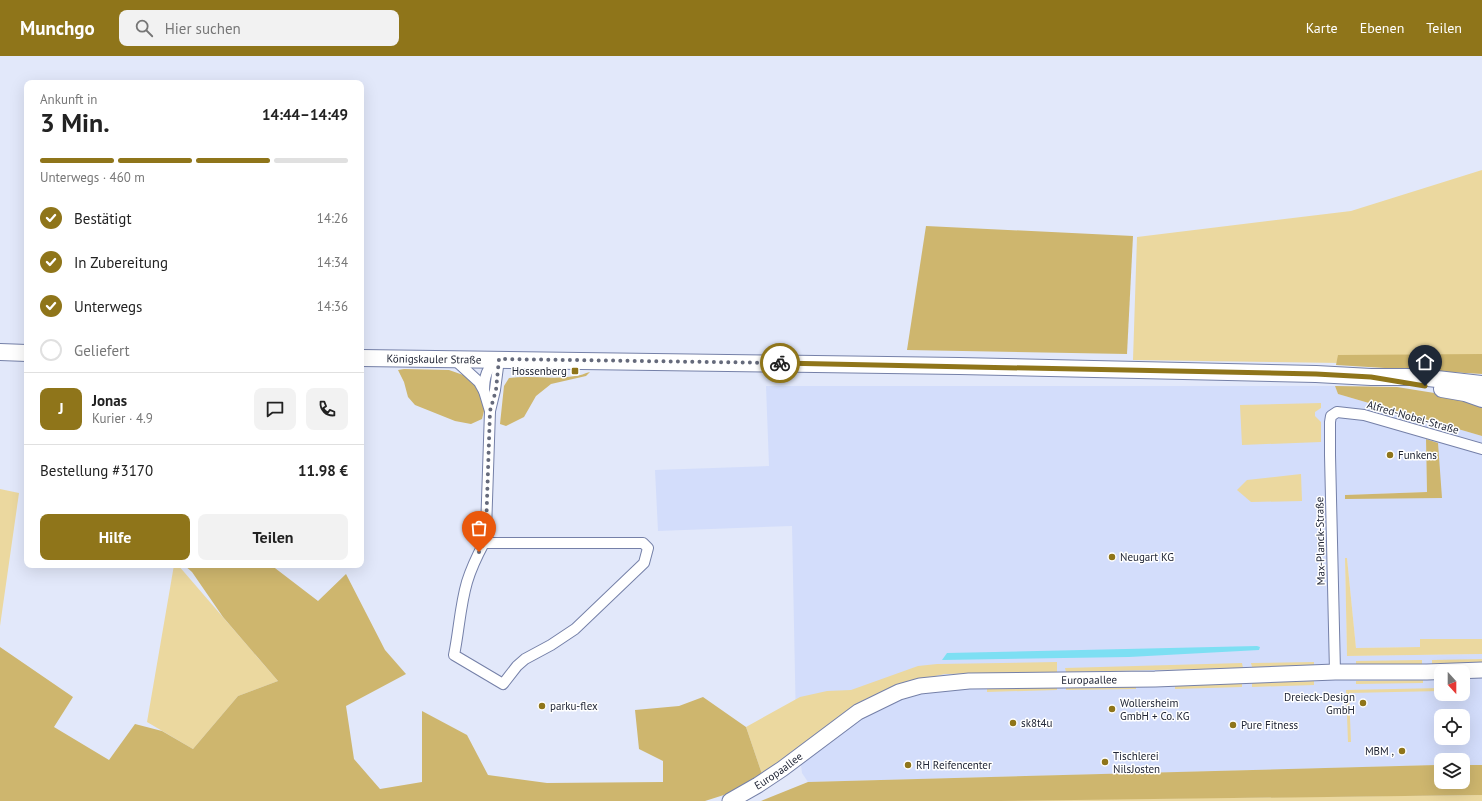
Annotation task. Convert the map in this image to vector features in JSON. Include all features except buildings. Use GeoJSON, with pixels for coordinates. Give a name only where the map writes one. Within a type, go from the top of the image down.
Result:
{"type":"FeatureCollection","features":[{"type":"Feature","properties":{"kind":"main road"},"geometry":{"type":"LineString","coordinates":[[0,352],[24,353]]}},
{"type":"Feature","properties":{"kind":"main road","name":"Königskauler Straße"},"geometry":{"type":"LineString","coordinates":[[375,358],[959,366],[1316,374],[1371,377],[1419,377],[1482,384]]}},
{"type":"Feature","properties":{"kind":"main road","name":"Königskauler Straße"},"geometry":{"type":"LineString","coordinates":[[1371,377],[1465,393],[1482,399]]}},
{"type":"Feature","properties":{"kind":"main road","name":"Europaallee"},"geometry":{"type":"LineString","coordinates":[[730,801],[782,769],[858,712],[899,692],[920,686],[969,681],[1155,679],[1335,672],[1427,672],[1482,670]]}},
{"type":"Feature","properties":{"kind":"street"},"geometry":{"type":"LineString","coordinates":[[454,359],[476,378],[484,391],[490,411]]}},
{"type":"Feature","properties":{"kind":"street"},"geometry":{"type":"LineString","coordinates":[[484,391],[484,381],[488,369],[499,359]]}},
{"type":"Feature","properties":{"kind":"street"},"geometry":{"type":"LineString","coordinates":[[484,543],[643,543],[648,548],[644,563],[575,629],[551,645],[525,659],[503,684],[454,655],[461,607],[467,582],[484,543],[486,530],[490,411],[496,390],[499,359]]}},
{"type":"Feature","properties":{"kind":"street","name":"Alfred-Nobel-Straße"},"geometry":{"type":"LineString","coordinates":[[1337,412],[1364,415],[1482,449]]}},
{"type":"Feature","properties":{"kind":"street","name":"Max-Planck-Straße"},"geometry":{"type":"LineString","coordinates":[[1335,672],[1330,422],[1331,416],[1337,412]]}},
{"type":"Feature","properties":{"kind":"shaded area"},"geometry":{"type":"Polygon","coordinates":[[[1482,170],[1482,365],[1133,360],[1137,237],[1351,211],[1482,170]]]}},
{"type":"Feature","properties":{"kind":"shaded area"},"geometry":{"type":"Polygon","coordinates":[[[926,226],[1133,236],[1127,354],[907,350],[926,226]]]}},
{"type":"Feature","properties":{"kind":"shaded area"},"geometry":{"type":"Polygon","coordinates":[[[1482,354],[1482,374],[1336,365],[1338,355],[1482,354]]]}},
{"type":"Feature","properties":{"kind":"shaded area"},"geometry":{"type":"Polygon","coordinates":[[[398,370],[449,370],[466,376],[479,384],[485,407],[482,419],[471,424],[455,421],[415,405],[408,397],[404,382],[398,370]]]}},
{"type":"Feature","properties":{"kind":"shaded area"},"geometry":{"type":"Polygon","coordinates":[[[590,372],[586,376],[551,384],[536,396],[524,417],[506,426],[500,424],[504,386],[509,378],[567,377],[579,376],[590,372]]]}},
{"type":"Feature","properties":{"kind":"shaded area"},"geometry":{"type":"Polygon","coordinates":[[[766,386],[1335,386],[1338,394],[1482,436],[1482,639],[1421,639],[1420,647],[1356,648],[1347,558],[1345,558],[1347,656],[1482,654],[1482,765],[1470,765],[1470,753],[1434,753],[1434,765],[808,782],[802,773],[796,725],[792,526],[658,531],[655,470],[769,466],[766,386]],[[1240,405],[1315,416],[1315,411],[1321,408],[1240,405]],[[1426,440],[1427,492],[1345,495],[1441,498],[1426,440]]]}},
{"type":"Feature","properties":{"kind":"shaded area"},"geometry":{"type":"Polygon","coordinates":[[[1335,386],[1397,387],[1453,396],[1482,405],[1482,436],[1338,394],[1335,386]]]}},
{"type":"Feature","properties":{"kind":"shaded area"},"geometry":{"type":"Polygon","coordinates":[[[1321,403],[1321,408],[1315,412],[1315,416],[1321,422],[1321,442],[1242,445],[1240,405],[1321,403]]]}},
{"type":"Feature","properties":{"kind":"shaded area"},"geometry":{"type":"Polygon","coordinates":[[[1426,439],[1438,443],[1442,498],[1345,499],[1345,495],[1427,492],[1426,439]]]}},
{"type":"Feature","properties":{"kind":"shaded area"},"geometry":{"type":"Polygon","coordinates":[[[1301,474],[1302,501],[1251,502],[1237,490],[1247,480],[1301,474]]]}},
{"type":"Feature","properties":{"kind":"shaded area"},"geometry":{"type":"Polygon","coordinates":[[[0,489],[19,493],[0,626],[0,489]]]}},
{"type":"Feature","properties":{"kind":"shaded area"},"geometry":{"type":"Polygon","coordinates":[[[1345,558],[1347,558],[1356,648],[1420,647],[1420,639],[1482,639],[1482,654],[1347,656],[1345,558]]]}},
{"type":"Feature","properties":{"kind":"shaded area"},"geometry":{"type":"Polygon","coordinates":[[[173,568],[181,568],[278,681],[238,696],[193,749],[147,722],[173,568]]]}},
{"type":"Feature","properties":{"kind":"shaded area"},"geometry":{"type":"Polygon","coordinates":[[[187,568],[275,568],[318,601],[346,574],[385,650],[406,674],[346,706],[354,759],[380,789],[422,782],[422,711],[467,735],[488,775],[547,783],[663,782],[663,761],[639,749],[635,710],[679,706],[703,697],[746,727],[763,777],[727,794],[705,801],[0,801],[0,647],[73,697],[54,727],[109,760],[135,724],[162,731],[193,749],[238,696],[278,681],[223,617],[192,572],[187,568]]]}},
{"type":"Feature","properties":{"kind":"shaded area"},"geometry":{"type":"Polygon","coordinates":[[[1482,659],[1482,663],[1432,664],[1432,660],[1482,659]]]}},
{"type":"Feature","properties":{"kind":"shaded area"},"geometry":{"type":"Polygon","coordinates":[[[1422,660],[1422,664],[1356,665],[1356,661],[1422,660]]]}},
{"type":"Feature","properties":{"kind":"shaded area"},"geometry":{"type":"Polygon","coordinates":[[[1057,662],[1057,672],[945,674],[921,679],[763,777],[746,727],[800,697],[827,691],[851,690],[918,666],[937,664],[1057,662]]]}},
{"type":"Feature","properties":{"kind":"shaded area"},"geometry":{"type":"Polygon","coordinates":[[[1314,662],[1314,665],[1308,666],[1252,667],[1251,663],[1314,662]]]}},
{"type":"Feature","properties":{"kind":"shaded area"},"geometry":{"type":"Polygon","coordinates":[[[1242,663],[1243,668],[1066,672],[1065,668],[1242,663]]]}},
{"type":"Feature","properties":{"kind":"shaded area"},"geometry":{"type":"Polygon","coordinates":[[[1423,680],[1423,683],[1356,684],[1356,681],[1423,680]]]}},
{"type":"Feature","properties":{"kind":"shaded area"},"geometry":{"type":"Polygon","coordinates":[[[1314,681],[1314,685],[1252,687],[1252,683],[1314,681]]]}},
{"type":"Feature","properties":{"kind":"shaded area"},"geometry":{"type":"Polygon","coordinates":[[[1242,683],[1242,687],[1175,689],[1175,685],[1242,683]]]}},
{"type":"Feature","properties":{"kind":"shaded area"},"geometry":{"type":"Polygon","coordinates":[[[1136,685],[1136,689],[1066,690],[1066,687],[1136,685]]]}},
{"type":"Feature","properties":{"kind":"shaded area"},"geometry":{"type":"Polygon","coordinates":[[[1057,686],[1057,690],[987,692],[987,688],[1057,686]]]}},
{"type":"Feature","properties":{"kind":"shaded area"},"geometry":{"type":"Polygon","coordinates":[[[1434,688],[1434,691],[1349,693],[1351,742],[1348,742],[1346,690],[1434,688]]]}},
{"type":"Feature","properties":{"kind":"shaded area"},"geometry":{"type":"Polygon","coordinates":[[[1434,765],[1434,789],[1470,789],[1470,765],[1482,765],[1482,795],[999,801],[761,801],[808,782],[1434,765]]]}},
{"type":"Feature","properties":{"kind":"shaded area"},"geometry":{"type":"Polygon","coordinates":[[[1482,795],[1482,801],[999,801],[999,800],[1482,795]]]}},
{"type":"Feature","properties":{"kind":"water"},"geometry":{"type":"Polygon","coordinates":[[[1260,647],[1259,650],[1129,657],[942,660],[947,653],[1260,647]]]}},
{"type":"Feature","properties":{"kind":"way so far"},"geometry":{"type":"LineString","coordinates":[[479,552],[484,543],[486,530],[490,411],[496,390],[499,359],[780,363]]}},
{"type":"Feature","properties":{"kind":"place","name":"Hossenberg"},"geometry":{"type":"Point","coordinates":[575,371]}},
{"type":"Feature","properties":{"kind":"place","name":"Funkens"},"geometry":{"type":"Point","coordinates":[1390,455]}},
{"type":"Feature","properties":{"kind":"place","name":"Neugart KG"},"geometry":{"type":"Point","coordinates":[1112,557]}},
{"type":"Feature","properties":{"kind":"place","name":"Dreieck-Design GmbH"},"geometry":{"type":"Point","coordinates":[1363,703]}},
{"type":"Feature","properties":{"kind":"place","name":"parku-flex"},"geometry":{"type":"Point","coordinates":[542,706]}},
{"type":"Feature","properties":{"kind":"place","name":"Wollersheim GmbH + Co. KG"},"geometry":{"type":"Point","coordinates":[1112,709]}},
{"type":"Feature","properties":{"kind":"place","name":"sk8t4u"},"geometry":{"type":"Point","coordinates":[1013,723]}},
{"type":"Feature","properties":{"kind":"place","name":"Pure Fitness"},"geometry":{"type":"Point","coordinates":[1233,725]}},
{"type":"Feature","properties":{"kind":"place","name":"MBM ,"},"geometry":{"type":"Point","coordinates":[1402,751]}},
{"type":"Feature","properties":{"kind":"place","name":"Tischlerei NilsJosten"},"geometry":{"type":"Point","coordinates":[1105,762]}},
{"type":"Feature","properties":{"kind":"place","name":"RH Reifencenter"},"geometry":{"type":"Point","coordinates":[908,765]}},
{"type":"Feature","properties":{"kind":"route"},"geometry":{"type":"LineString","coordinates":[[780,363],[1316,374],[1371,377],[1425,386]]}}]}
